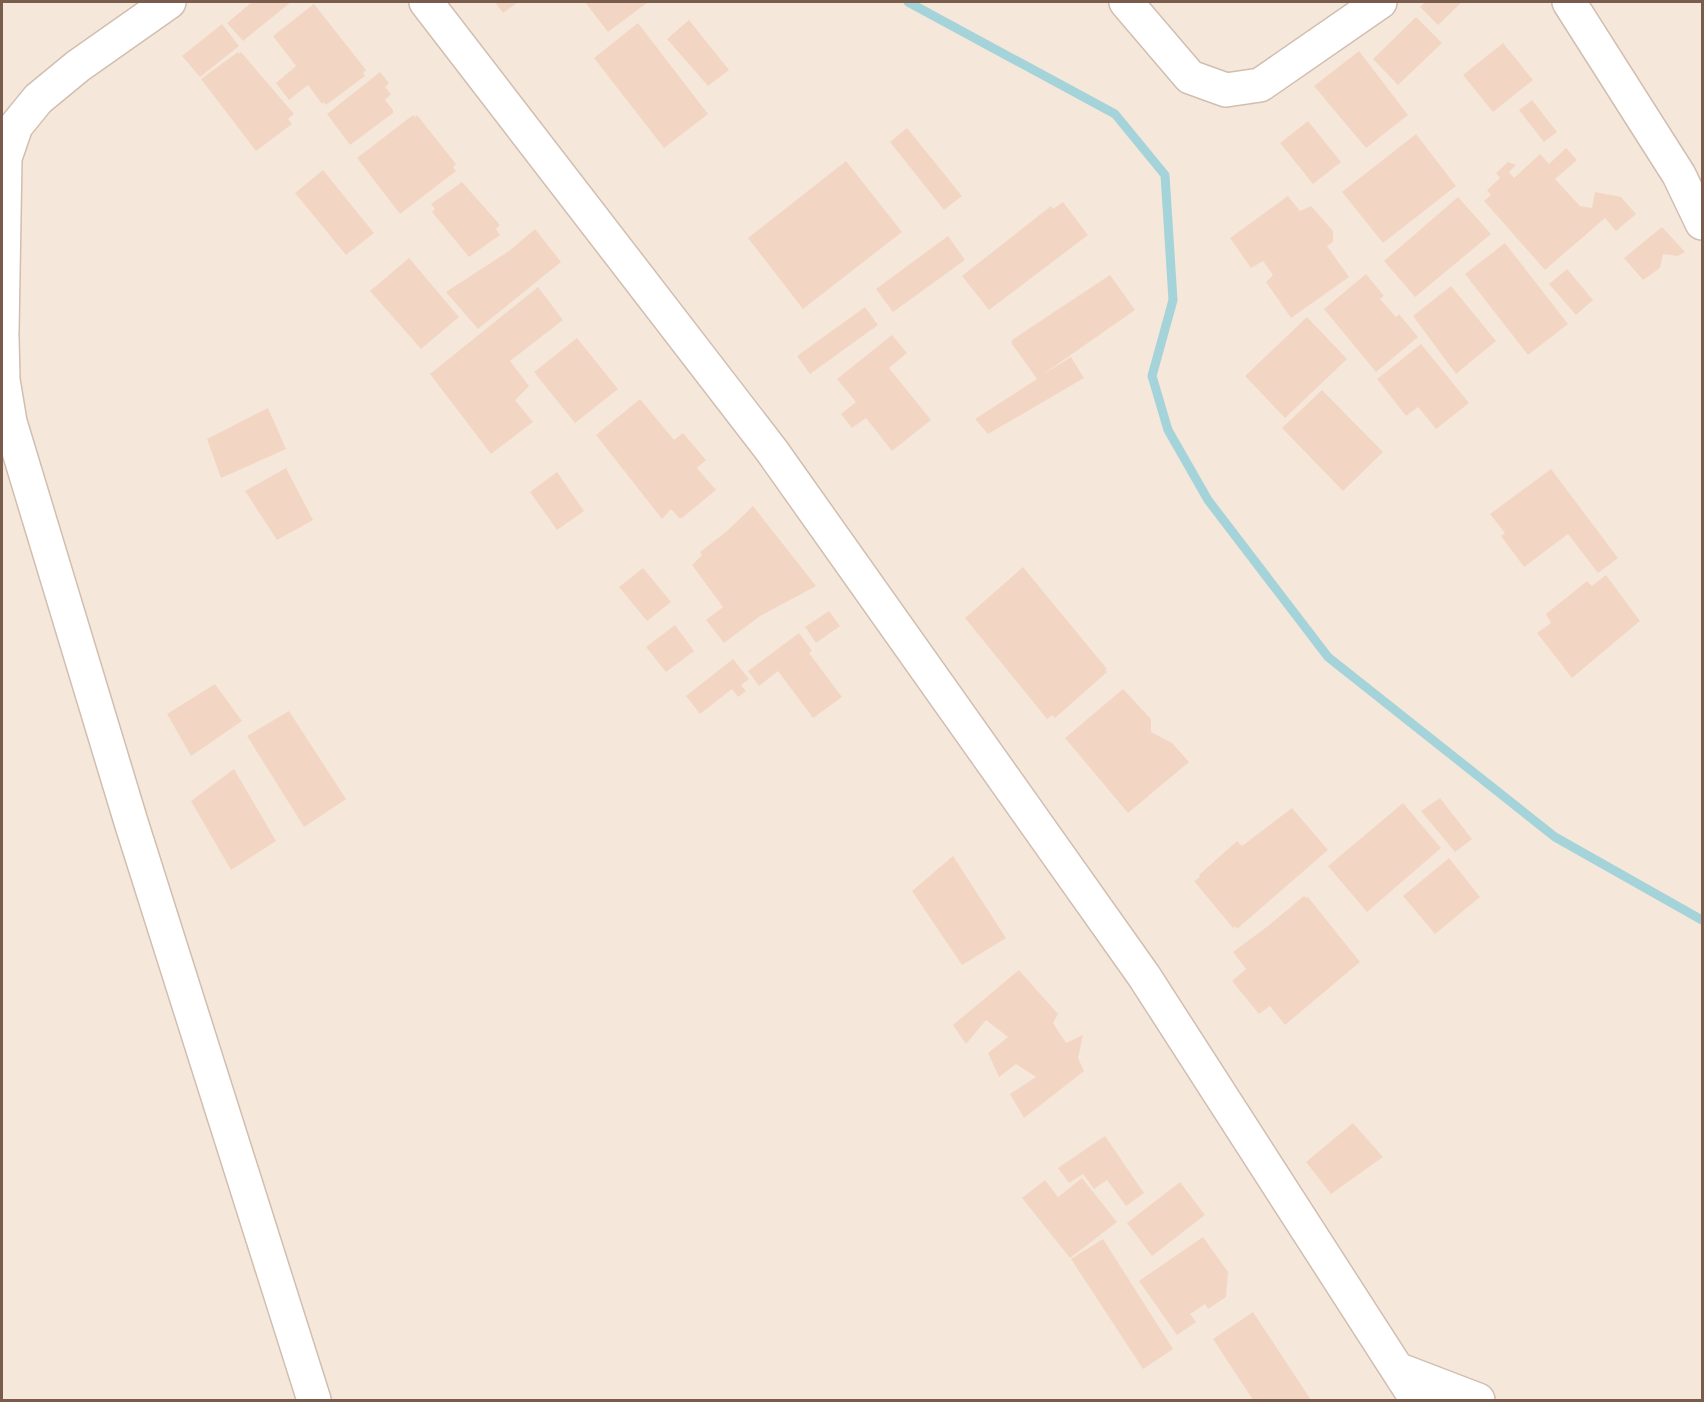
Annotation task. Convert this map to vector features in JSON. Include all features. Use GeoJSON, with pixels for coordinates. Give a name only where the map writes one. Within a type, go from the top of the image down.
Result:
{"type":"FeatureCollection","features":[{"type":"Feature","properties":{"kind":"street"},"geometry":{"type":"LineString","coordinates":[[2,332],[5,158],[16,126],[38,99],[70,73],[169,2]]}},
{"type":"Feature","properties":{"kind":"street"},"geometry":{"type":"LineString","coordinates":[[426,2],[772,451],[1144,976],[1417,1401]]}},
{"type":"Feature","properties":{"kind":"street"},"geometry":{"type":"LineString","coordinates":[[1126,2],[1190,77],[1226,90],[1260,85],[1380,2]]}},
{"type":"Feature","properties":{"kind":"street"},"geometry":{"type":"LineString","coordinates":[[1569,2],[1679,175],[1702,223]]}},
{"type":"Feature","properties":{"kind":"street"},"geometry":{"type":"LineString","coordinates":[[2,337],[3,380],[10,422],[131,822],[314,1401]]}},
{"type":"Feature","properties":{"kind":"street"},"geometry":{"type":"LineString","coordinates":[[1397,1370],[1478,1401]]}},
{"type":"Feature","properties":{"kind":"shaded area"},"geometry":{"type":"Polygon","coordinates":[[[2,2],[1702,2],[1702,1400],[2,1400],[2,2]]]}},
{"type":"Feature","properties":{"kind":"building"},"geometry":{"type":"Polygon","coordinates":[[[252,2],[291,2],[243,41],[227,23],[252,2]]]}},
{"type":"Feature","properties":{"kind":"building"},"geometry":{"type":"Polygon","coordinates":[[[495,2],[518,2],[503,13],[495,2]]]}},
{"type":"Feature","properties":{"kind":"building"},"geometry":{"type":"Polygon","coordinates":[[[585,2],[648,2],[608,32],[585,2]]]}},
{"type":"Feature","properties":{"kind":"building"},"geometry":{"type":"Polygon","coordinates":[[[1425,2],[1462,2],[1438,25],[1420,7],[1425,2]]]}},
{"type":"Feature","properties":{"kind":"building"},"geometry":{"type":"Polygon","coordinates":[[[314,4],[366,70],[363,73],[365,76],[326,105],[324,102],[322,104],[308,85],[289,100],[276,83],[296,66],[273,36],[314,4]]]}},
{"type":"Feature","properties":{"kind":"building"},"geometry":{"type":"Polygon","coordinates":[[[1416,17],[1442,43],[1398,85],[1373,59],[1416,17]]]}},
{"type":"Feature","properties":{"kind":"building"},"geometry":{"type":"Polygon","coordinates":[[[689,20],[729,70],[708,86],[667,39],[689,20]]]}},
{"type":"Feature","properties":{"kind":"building"},"geometry":{"type":"Polygon","coordinates":[[[638,23],[708,114],[664,148],[594,58],[638,23]]]}},
{"type":"Feature","properties":{"kind":"building"},"geometry":{"type":"Polygon","coordinates":[[[222,24],[239,46],[200,77],[182,56],[222,24]]]}},
{"type":"Feature","properties":{"kind":"building"},"geometry":{"type":"Polygon","coordinates":[[[1503,43],[1533,80],[1493,112],[1463,75],[1503,43]]]}},
{"type":"Feature","properties":{"kind":"building"},"geometry":{"type":"Polygon","coordinates":[[[1359,51],[1408,115],[1366,148],[1314,86],[1359,51]]]}},
{"type":"Feature","properties":{"kind":"building"},"geometry":{"type":"Polygon","coordinates":[[[238,52],[239,54],[241,52],[294,114],[288,119],[292,124],[256,151],[201,79],[238,52]]]}},
{"type":"Feature","properties":{"kind":"building"},"geometry":{"type":"Polygon","coordinates":[[[380,72],[389,83],[385,87],[391,94],[385,100],[393,113],[350,145],[327,114],[380,72]]]}},
{"type":"Feature","properties":{"kind":"building"},"geometry":{"type":"Polygon","coordinates":[[[1532,100],[1557,132],[1544,142],[1519,110],[1532,100]]]}},
{"type":"Feature","properties":{"kind":"building"},"geometry":{"type":"Polygon","coordinates":[[[413,115],[415,117],[417,115],[456,164],[453,167],[456,171],[400,214],[357,158],[413,115]]]}},
{"type":"Feature","properties":{"kind":"building"},"geometry":{"type":"Polygon","coordinates":[[[1308,121],[1341,162],[1313,184],[1280,143],[1308,121]]]}},
{"type":"Feature","properties":{"kind":"building"},"geometry":{"type":"Polygon","coordinates":[[[907,128],[962,196],[944,210],[890,142],[907,128]]]}},
{"type":"Feature","properties":{"kind":"building"},"geometry":{"type":"Polygon","coordinates":[[[1416,134],[1456,186],[1383,243],[1342,192],[1416,134]]]}},
{"type":"Feature","properties":{"kind":"building"},"geometry":{"type":"Polygon","coordinates":[[[1566,148],[1577,160],[1555,179],[1580,206],[1592,208],[1595,192],[1621,197],[1636,214],[1616,231],[1605,218],[1545,270],[1484,201],[1491,195],[1487,190],[1500,178],[1496,173],[1508,162],[1516,165],[1509,172],[1514,178],[1540,154],[1549,164],[1566,148]]]}},
{"type":"Feature","properties":{"kind":"building"},"geometry":{"type":"Polygon","coordinates":[[[846,161],[902,232],[803,309],[748,238],[846,161]]]}},
{"type":"Feature","properties":{"kind":"building"},"geometry":{"type":"Polygon","coordinates":[[[323,170],[374,233],[346,255],[295,193],[323,170]]]}},
{"type":"Feature","properties":{"kind":"building"},"geometry":{"type":"Polygon","coordinates":[[[462,182],[500,225],[496,229],[500,235],[469,257],[432,212],[435,209],[431,204],[462,182]]]}},
{"type":"Feature","properties":{"kind":"building"},"geometry":{"type":"Polygon","coordinates":[[[1288,196],[1300,211],[1311,206],[1333,231],[1333,242],[1327,246],[1349,277],[1291,318],[1266,282],[1273,275],[1263,261],[1251,268],[1230,238],[1288,196]]]}},
{"type":"Feature","properties":{"kind":"building"},"geometry":{"type":"Polygon","coordinates":[[[1458,197],[1491,234],[1415,297],[1384,261],[1458,197]]]}},
{"type":"Feature","properties":{"kind":"building"},"geometry":{"type":"Polygon","coordinates":[[[1063,202],[1088,235],[989,310],[962,276],[1051,206],[1053,209],[1063,202]]]}},
{"type":"Feature","properties":{"kind":"building"},"geometry":{"type":"Polygon","coordinates":[[[1662,227],[1685,252],[1678,256],[1663,254],[1660,268],[1643,280],[1624,258],[1662,227]]]}},
{"type":"Feature","properties":{"kind":"building"},"geometry":{"type":"Polygon","coordinates":[[[535,229],[561,262],[478,329],[446,292],[509,251],[535,229]]]}},
{"type":"Feature","properties":{"kind":"building"},"geometry":{"type":"Polygon","coordinates":[[[948,236],[965,260],[893,312],[876,289],[948,236]]]}},
{"type":"Feature","properties":{"kind":"building"},"geometry":{"type":"Polygon","coordinates":[[[1505,243],[1568,324],[1528,355],[1465,274],[1505,243]]]}},
{"type":"Feature","properties":{"kind":"building"},"geometry":{"type":"Polygon","coordinates":[[[409,258],[459,317],[421,349],[370,291],[409,258]]]}},
{"type":"Feature","properties":{"kind":"building"},"geometry":{"type":"Polygon","coordinates":[[[1567,269],[1593,300],[1576,315],[1549,284],[1567,269]]]}},
{"type":"Feature","properties":{"kind":"building"},"geometry":{"type":"Polygon","coordinates":[[[1366,274],[1384,296],[1380,299],[1396,317],[1399,314],[1418,337],[1376,372],[1324,309],[1366,274]]]}},
{"type":"Feature","properties":{"kind":"building"},"geometry":{"type":"Polygon","coordinates":[[[1110,275],[1135,310],[1042,375],[1071,357],[1084,378],[988,434],[975,419],[1037,379],[1012,344],[1012,340],[1110,275]]]}},
{"type":"Feature","properties":{"kind":"building"},"geometry":{"type":"Polygon","coordinates":[[[1451,286],[1496,341],[1456,374],[1413,316],[1451,286]]]}},
{"type":"Feature","properties":{"kind":"building"},"geometry":{"type":"Polygon","coordinates":[[[538,287],[563,320],[510,361],[529,386],[515,400],[533,422],[491,454],[430,374],[538,287]]]}},
{"type":"Feature","properties":{"kind":"building"},"geometry":{"type":"Polygon","coordinates":[[[865,307],[878,325],[810,374],[797,356],[865,307]]]}},
{"type":"Feature","properties":{"kind":"building"},"geometry":{"type":"Polygon","coordinates":[[[1307,317],[1347,359],[1285,418],[1245,376],[1307,317]]]}},
{"type":"Feature","properties":{"kind":"building"},"geometry":{"type":"Polygon","coordinates":[[[892,335],[907,353],[889,368],[931,420],[892,451],[866,418],[852,428],[841,414],[856,402],[837,379],[892,335]]]}},
{"type":"Feature","properties":{"kind":"building"},"geometry":{"type":"Polygon","coordinates":[[[577,338],[618,389],[575,423],[534,372],[577,338]]]}},
{"type":"Feature","properties":{"kind":"building"},"geometry":{"type":"Polygon","coordinates":[[[1421,344],[1469,403],[1436,429],[1418,407],[1406,416],[1377,379],[1421,344]]]}},
{"type":"Feature","properties":{"kind":"building"},"geometry":{"type":"Polygon","coordinates":[[[1322,390],[1383,452],[1343,491],[1282,428],[1322,390]]]}},
{"type":"Feature","properties":{"kind":"building"},"geometry":{"type":"Polygon","coordinates":[[[640,399],[674,440],[683,433],[706,460],[697,468],[716,490],[682,518],[679,518],[671,509],[662,519],[596,435],[640,399]]]}},
{"type":"Feature","properties":{"kind":"building"},"geometry":{"type":"Polygon","coordinates":[[[268,408],[286,449],[221,478],[207,439],[268,408]]]}},
{"type":"Feature","properties":{"kind":"building"},"geometry":{"type":"Polygon","coordinates":[[[286,468],[313,520],[277,540],[245,491],[286,468]]]}},
{"type":"Feature","properties":{"kind":"building"},"geometry":{"type":"Polygon","coordinates":[[[1551,469],[1618,558],[1598,573],[1568,534],[1524,567],[1501,536],[1505,533],[1490,514],[1551,469]]]}},
{"type":"Feature","properties":{"kind":"building"},"geometry":{"type":"Polygon","coordinates":[[[557,472],[584,511],[557,530],[530,492],[557,472]]]}},
{"type":"Feature","properties":{"kind":"building"},"geometry":{"type":"Polygon","coordinates":[[[753,506],[816,586],[760,616],[724,643],[706,620],[723,607],[692,565],[702,555],[700,552],[727,531],[753,506]]]}},
{"type":"Feature","properties":{"kind":"building"},"geometry":{"type":"Polygon","coordinates":[[[1023,567],[1107,669],[1105,670],[1107,672],[1055,718],[1052,715],[1047,719],[965,618],[1023,567]]]}},
{"type":"Feature","properties":{"kind":"building"},"geometry":{"type":"Polygon","coordinates":[[[643,568],[671,602],[647,621],[619,587],[643,568]]]}},
{"type":"Feature","properties":{"kind":"building"},"geometry":{"type":"Polygon","coordinates":[[[1606,575],[1640,621],[1572,678],[1537,633],[1551,623],[1546,614],[1587,581],[1592,586],[1606,575]]]}},
{"type":"Feature","properties":{"kind":"building"},"geometry":{"type":"Polygon","coordinates":[[[829,611],[840,626],[816,643],[805,627],[829,611]]]}},
{"type":"Feature","properties":{"kind":"building"},"geometry":{"type":"Polygon","coordinates":[[[675,625],[694,651],[666,672],[646,647],[675,625]]]}},
{"type":"Feature","properties":{"kind":"building"},"geometry":{"type":"Polygon","coordinates":[[[799,633],[812,651],[809,653],[842,697],[813,718],[778,671],[759,686],[748,671],[799,633]]]}},
{"type":"Feature","properties":{"kind":"building"},"geometry":{"type":"Polygon","coordinates":[[[733,659],[749,679],[741,685],[746,691],[738,697],[732,689],[700,714],[686,696],[733,659]]]}},
{"type":"Feature","properties":{"kind":"building"},"geometry":{"type":"Polygon","coordinates":[[[215,684],[242,721],[191,756],[167,714],[215,684]]]}},
{"type":"Feature","properties":{"kind":"building"},"geometry":{"type":"Polygon","coordinates":[[[1123,689],[1151,719],[1151,732],[1172,743],[1189,762],[1128,813],[1065,738],[1123,689]]]}},
{"type":"Feature","properties":{"kind":"building"},"geometry":{"type":"Polygon","coordinates":[[[289,711],[346,799],[304,827],[247,736],[289,711]]]}},
{"type":"Feature","properties":{"kind":"building"},"geometry":{"type":"Polygon","coordinates":[[[234,769],[276,841],[231,870],[191,801],[234,769]]]}},
{"type":"Feature","properties":{"kind":"building"},"geometry":{"type":"Polygon","coordinates":[[[1440,798],[1472,839],[1455,852],[1421,811],[1440,798]]]}},
{"type":"Feature","properties":{"kind":"building"},"geometry":{"type":"Polygon","coordinates":[[[1403,803],[1441,848],[1367,912],[1328,866],[1403,803]]]}},
{"type":"Feature","properties":{"kind":"building"},"geometry":{"type":"Polygon","coordinates":[[[1292,808],[1328,850],[1237,929],[1235,926],[1233,928],[1194,881],[1237,841],[1242,846],[1292,808]]]}},
{"type":"Feature","properties":{"kind":"building"},"geometry":{"type":"Polygon","coordinates":[[[953,856],[1006,938],[962,965],[912,891],[953,856]]]}},
{"type":"Feature","properties":{"kind":"building"},"geometry":{"type":"Polygon","coordinates":[[[1449,858],[1480,897],[1435,934],[1403,896],[1449,858]]]}},
{"type":"Feature","properties":{"kind":"building"},"geometry":{"type":"Polygon","coordinates":[[[1304,896],[1308,897],[1360,962],[1285,1025],[1270,1006],[1259,1014],[1232,981],[1246,969],[1233,952],[1304,896]]]}},
{"type":"Feature","properties":{"kind":"building"},"geometry":{"type":"Polygon","coordinates":[[[1019,970],[1058,1014],[1053,1023],[1066,1043],[1083,1035],[1078,1058],[1084,1071],[1024,1118],[1010,1094],[1036,1077],[1016,1064],[999,1077],[988,1053],[1008,1037],[986,1020],[966,1044],[953,1025],[1019,970]]]}},
{"type":"Feature","properties":{"kind":"building"},"geometry":{"type":"Polygon","coordinates":[[[1353,1123],[1383,1157],[1331,1194],[1306,1162],[1353,1123]]]}},
{"type":"Feature","properties":{"kind":"building"},"geometry":{"type":"Polygon","coordinates":[[[1105,1136],[1144,1193],[1126,1206],[1107,1180],[1094,1189],[1083,1174],[1069,1183],[1058,1168],[1105,1136]]]}},
{"type":"Feature","properties":{"kind":"building"},"geometry":{"type":"Polygon","coordinates":[[[1082,1178],[1117,1222],[1070,1258],[1022,1198],[1045,1180],[1058,1197],[1082,1178]]]}},
{"type":"Feature","properties":{"kind":"building"},"geometry":{"type":"Polygon","coordinates":[[[1180,1182],[1205,1215],[1152,1256],[1127,1223],[1180,1182]]]}},
{"type":"Feature","properties":{"kind":"building"},"geometry":{"type":"Polygon","coordinates":[[[1203,1237],[1228,1272],[1226,1297],[1208,1309],[1205,1304],[1190,1314],[1196,1322],[1177,1335],[1139,1281],[1203,1237]]]}},
{"type":"Feature","properties":{"kind":"building"},"geometry":{"type":"Polygon","coordinates":[[[1103,1239],[1173,1349],[1143,1369],[1071,1259],[1103,1239]]]}},
{"type":"Feature","properties":{"kind":"building"},"geometry":{"type":"Polygon","coordinates":[[[1253,1312],[1311,1400],[1253,1400],[1213,1339],[1253,1312]]]}},
{"type":"Feature","properties":{"kind":"waterway"},"geometry":{"type":"LineString","coordinates":[[908,2],[1115,114],[1165,175],[1173,300],[1152,376],[1168,430],[1208,500],[1328,657],[1555,837],[1702,920]]}}]}
